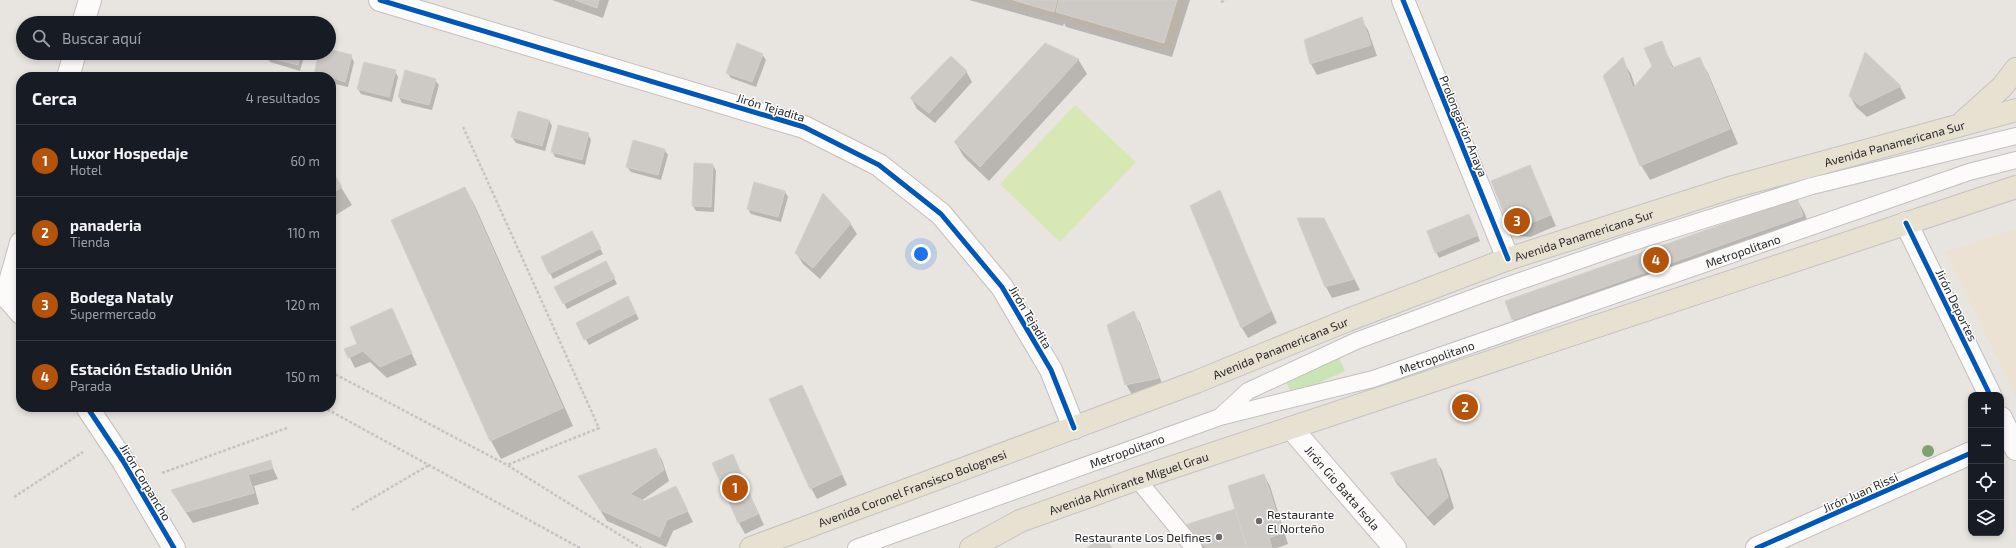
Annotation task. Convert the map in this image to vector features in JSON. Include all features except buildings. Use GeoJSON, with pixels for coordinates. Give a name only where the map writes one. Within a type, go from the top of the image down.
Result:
{"type":"FeatureCollection","features":[{"type":"Feature","properties":{"kind":"main road"},"geometry":{"type":"LineString","coordinates":[[1959,125],[1989,99],[2016,72]]}},
{"type":"Feature","properties":{"kind":"main road","name":"Avenida Panamericana Sur"},"geometry":{"type":"LineString","coordinates":[[1074,428],[1196,382],[1348,320],[1508,259],[1733,186],[2016,110]]}},
{"type":"Feature","properties":{"kind":"main road"},"geometry":{"type":"LineString","coordinates":[[1291,428],[2016,187]]}},
{"type":"Feature","properties":{"kind":"main road","name":"Avenida Coronel Fransisco Bolognesi"},"geometry":{"type":"LineString","coordinates":[[751,548],[1074,428]]}},
{"type":"Feature","properties":{"kind":"main road","name":"Avenida Almirante Miguel Grau"},"geometry":{"type":"LineString","coordinates":[[971,548],[1020,521],[1137,479],[1291,428]]}},
{"type":"Feature","properties":{"kind":"street"},"geometry":{"type":"LineString","coordinates":[[85,16],[90,0]]}},
{"type":"Feature","properties":{"kind":"street","name":"Jirón Tejadita"},"geometry":{"type":"LineString","coordinates":[[380,0],[804,127],[879,165],[941,214],[1002,287],[1052,370],[1074,428]]}},
{"type":"Feature","properties":{"kind":"street","name":"Prolongación Anaya"},"geometry":{"type":"LineString","coordinates":[[1402,0],[1508,259]]}},
{"type":"Feature","properties":{"kind":"street"},"geometry":{"type":"LineString","coordinates":[[69,72],[73,60]]}},
{"type":"Feature","properties":{"kind":"street","name":"Jirón Deportes"},"geometry":{"type":"LineString","coordinates":[[1906,223],[1989,392]]}},
{"type":"Feature","properties":{"kind":"street"},"geometry":{"type":"LineString","coordinates":[[16,258],[3,295],[16,308]]}},
{"type":"Feature","properties":{"kind":"street","name":"Jirón Corpancho"},"geometry":{"type":"LineString","coordinates":[[90,412],[174,548]]}},
{"type":"Feature","properties":{"kind":"street","name":"Jirón Gio Batta Isola"},"geometry":{"type":"LineString","coordinates":[[1291,428],[1395,548]]}},
{"type":"Feature","properties":{"kind":"street","name":"Jirón Juan Rissi"},"geometry":{"type":"LineString","coordinates":[[1758,548],[1968,455]]}},
{"type":"Feature","properties":{"kind":"lane"},"geometry":{"type":"LineString","coordinates":[[1220,417],[1248,391],[1356,341],[1483,294],[1627,244],[1812,186],[2016,136]]}},
{"type":"Feature","properties":{"kind":"lane","name":"Metropolitano"},"geometry":{"type":"LineString","coordinates":[[856,548],[1220,417],[1373,379],[1969,172],[2016,160]]}},
{"type":"Feature","properties":{"kind":"lane"},"geometry":{"type":"LineString","coordinates":[[1137,479],[1194,548]]}},
{"type":"Feature","properties":{"kind":"path"},"geometry":{"type":"LineString","coordinates":[[1221,2],[1226,0]]}},
{"type":"Feature","properties":{"kind":"path"},"geometry":{"type":"LineString","coordinates":[[463,127],[599,428],[507,465]]}},
{"type":"Feature","properties":{"kind":"path"},"geometry":{"type":"LineString","coordinates":[[336,375],[507,465],[641,548]]}},
{"type":"Feature","properties":{"kind":"path"},"geometry":{"type":"LineString","coordinates":[[332,412],[580,548]]}},
{"type":"Feature","properties":{"kind":"path"},"geometry":{"type":"LineString","coordinates":[[135,483],[288,428]]}},
{"type":"Feature","properties":{"kind":"path"},"geometry":{"type":"LineString","coordinates":[[14,497],[106,437]]}},
{"type":"Feature","properties":{"kind":"path"},"geometry":{"type":"LineString","coordinates":[[352,510],[429,465]]}},
{"type":"Feature","properties":{"kind":"shaded area"},"geometry":{"type":"Polygon","coordinates":[[[995,0],[1185,0],[1171,52],[995,0]]]}},
{"type":"Feature","properties":{"kind":"shaded area"},"geometry":{"type":"Polygon","coordinates":[[[2016,229],[2016,396],[1945,252],[2016,229]]]}},
{"type":"Feature","properties":{"kind":"green space"},"geometry":{"type":"Polygon","coordinates":[[[1075,105],[1136,162],[1060,242],[1000,184],[1075,105]]]}},
{"type":"Feature","properties":{"kind":"green space"},"geometry":{"type":"Polygon","coordinates":[[[1339,358],[1345,371],[1292,395],[1286,382],[1339,358]]]}},
{"type":"Feature","properties":{"kind":"cycle path"},"geometry":{"type":"LineString","coordinates":[[380,0],[804,127],[879,165],[941,214],[1002,287],[1051,370],[1074,428]]}},
{"type":"Feature","properties":{"kind":"cycle path"},"geometry":{"type":"LineString","coordinates":[[1403,0],[1508,259]]}},
{"type":"Feature","properties":{"kind":"cycle path"},"geometry":{"type":"LineString","coordinates":[[1906,223],[1989,392]]}},
{"type":"Feature","properties":{"kind":"cycle path"},"geometry":{"type":"LineString","coordinates":[[90,412],[123,461],[174,548]]}},
{"type":"Feature","properties":{"kind":"cycle path"},"geometry":{"type":"LineString","coordinates":[[1757,548],[1968,454]]}},
{"type":"Feature","properties":{"kind":"place","name":"Bodega Nataly"},"geometry":{"type":"Point","coordinates":[1517,221]}},
{"type":"Feature","properties":{"kind":"place","name":"Estación Estadio Unión"},"geometry":{"type":"Point","coordinates":[1656,260]}},
{"type":"Feature","properties":{"kind":"place","name":"panaderia"},"geometry":{"type":"Point","coordinates":[1465,407]}},
{"type":"Feature","properties":{"kind":"place","name":"Luxor Hospedaje"},"geometry":{"type":"Point","coordinates":[735,488]}},
{"type":"Feature","properties":{"kind":"place","name":"Restaurante El Norteño"},"geometry":{"type":"Point","coordinates":[1259,521]}},
{"type":"Feature","properties":{"kind":"place","name":"Restaurante Los Delfines"},"geometry":{"type":"Point","coordinates":[1219,537]}}]}
